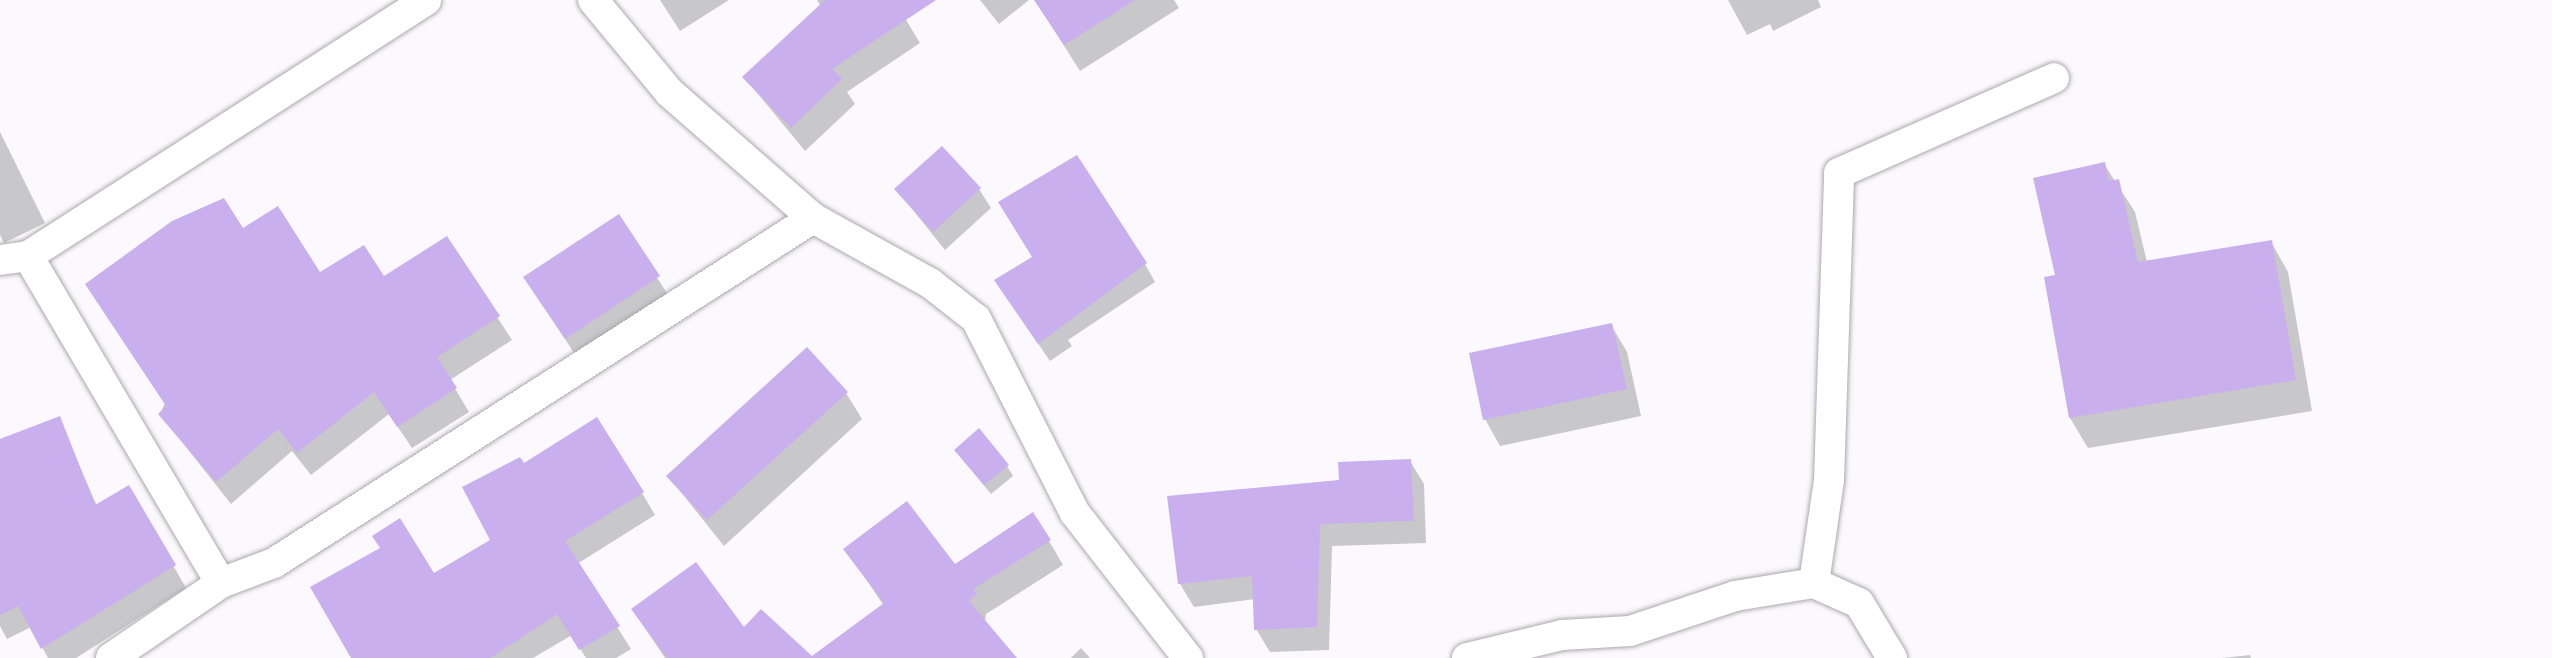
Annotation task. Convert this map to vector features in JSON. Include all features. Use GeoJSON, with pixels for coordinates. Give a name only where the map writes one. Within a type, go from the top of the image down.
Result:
{"type":"FeatureCollection","features":[{"type":"Feature","properties":{"kind":"street"},"geometry":{"type":"LineString","coordinates":[[221,583],[14,258],[426,0]]}},
{"type":"Feature","properties":{"kind":"street"},"geometry":{"type":"LineString","coordinates":[[593,0],[669,92],[813,218],[930,283],[976,319],[1075,513],[1121,580],[1166,622],[1180,656]]}},
{"type":"Feature","properties":{"kind":"street"},"geometry":{"type":"LineString","coordinates":[[1814,583],[1829,480],[1839,173],[2054,78]]}},
{"type":"Feature","properties":{"kind":"street"},"geometry":{"type":"LineString","coordinates":[[111,658],[221,583],[274,563],[813,218]]}},
{"type":"Feature","properties":{"kind":"street"},"geometry":{"type":"LineString","coordinates":[[1467,658],[1562,635],[1630,631],[1735,596],[1814,583],[1859,603],[1892,658]]}},
{"type":"Feature","properties":{"kind":"building"},"geometry":{"type":"Polygon","coordinates":[[[825,0],[936,0],[832,69],[842,79],[791,128],[742,77],[825,0]]]}},
{"type":"Feature","properties":{"kind":"building"},"geometry":{"type":"Polygon","coordinates":[[[1034,0],[1135,0],[1064,45],[1034,0]]]}},
{"type":"Feature","properties":{"kind":"building"},"geometry":{"type":"Polygon","coordinates":[[[942,146],[981,188],[933,232],[894,189],[942,146]]]}},
{"type":"Feature","properties":{"kind":"building"},"geometry":{"type":"Polygon","coordinates":[[[1077,155],[1147,263],[1038,344],[994,280],[1032,257],[998,202],[1077,155]]]}},
{"type":"Feature","properties":{"kind":"building"},"geometry":{"type":"Polygon","coordinates":[[[2105,162],[2109,181],[2119,179],[2138,262],[2272,240],[2296,380],[2069,418],[2044,277],[2055,275],[2033,178],[2105,162]]]}},
{"type":"Feature","properties":{"kind":"building"},"geometry":{"type":"Polygon","coordinates":[[[224,198],[243,228],[278,206],[320,272],[364,245],[384,276],[447,236],[500,316],[437,357],[457,388],[397,427],[374,392],[297,453],[278,429],[216,482],[158,414],[166,406],[85,284],[172,221],[224,198]]]}},
{"type":"Feature","properties":{"kind":"building"},"geometry":{"type":"Polygon","coordinates":[[[619,214],[660,276],[565,339],[523,277],[619,214]]]}},
{"type":"Feature","properties":{"kind":"building"},"geometry":{"type":"Polygon","coordinates":[[[1612,323],[1627,389],[1483,420],[1469,353],[1612,323]]]}},
{"type":"Feature","properties":{"kind":"building"},"geometry":{"type":"Polygon","coordinates":[[[807,347],[848,392],[707,520],[666,476],[807,347]]]}},
{"type":"Feature","properties":{"kind":"building"},"geometry":{"type":"Polygon","coordinates":[[[60,416],[95,505],[129,485],[176,565],[41,649],[18,606],[0,615],[0,439],[60,416]]]}},
{"type":"Feature","properties":{"kind":"building"},"geometry":{"type":"Polygon","coordinates":[[[597,417],[644,492],[565,541],[620,626],[579,650],[557,614],[490,658],[351,658],[310,587],[380,548],[372,536],[400,518],[434,573],[490,540],[462,487],[520,457],[524,463],[597,417]]]}},
{"type":"Feature","properties":{"kind":"building"},"geometry":{"type":"Polygon","coordinates":[[[979,428],[1009,465],[984,485],[954,450],[979,428]]]}},
{"type":"Feature","properties":{"kind":"building"},"geometry":{"type":"Polygon","coordinates":[[[1411,459],[1414,521],[1320,524],[1317,627],[1254,630],[1252,576],[1178,584],[1167,496],[1339,480],[1338,462],[1411,459]]]}},
{"type":"Feature","properties":{"kind":"building"},"geometry":{"type":"Polygon","coordinates":[[[907,501],[955,564],[1033,512],[1051,540],[973,589],[977,594],[969,601],[1017,658],[667,658],[631,609],[696,562],[744,627],[761,609],[812,656],[884,603],[843,549],[907,501]]]}}]}
